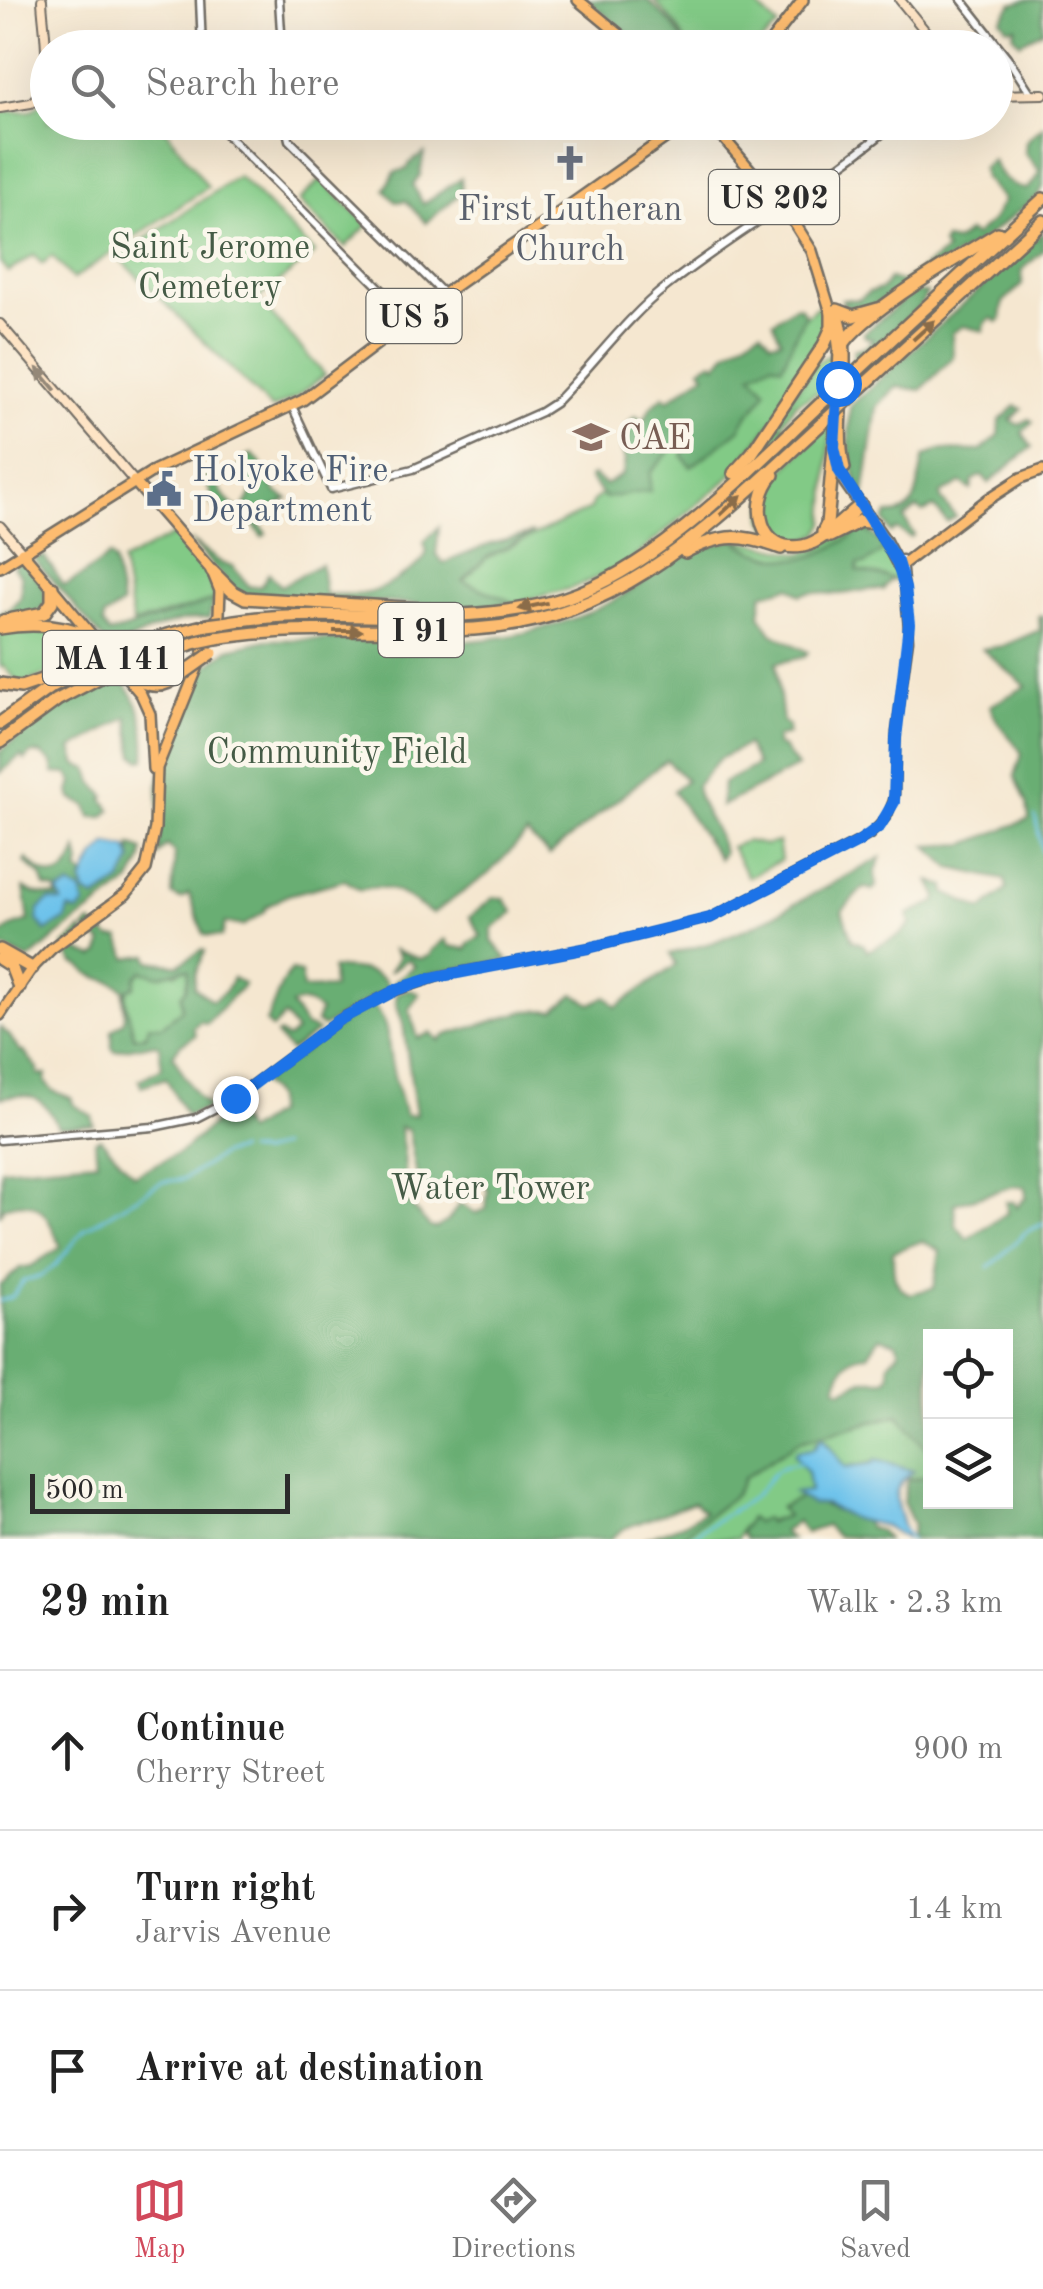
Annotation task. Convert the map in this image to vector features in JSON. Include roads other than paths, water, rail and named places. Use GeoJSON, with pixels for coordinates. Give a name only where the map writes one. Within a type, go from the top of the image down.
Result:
{"type":"FeatureCollection","features":[{"type":"Feature","properties":{"kind":"highway","name":"I 91"},"geometry":{"type":"LineString","coordinates":[[0,723],[48,688],[104,658],[166,635],[223,623],[287,616],[496,612],[566,598],[627,569],[676,532],[854,374],[1043,199]]}},
{"type":"Feature","properties":{"kind":"highway"},"geometry":{"type":"LineString","coordinates":[[676,532],[743,464],[830,335],[834,311],[857,316],[886,305],[1019,221]]}},
{"type":"Feature","properties":{"kind":"highway","name":"I 91"},"geometry":{"type":"LineString","coordinates":[[0,742],[57,700],[114,670],[128,670],[197,642],[290,631],[477,629],[569,612],[623,588],[712,523],[1043,221]]}},
{"type":"Feature","properties":{"kind":"highway"},"geometry":{"type":"LineString","coordinates":[[814,361],[844,351],[886,305]]}},
{"type":"Feature","properties":{"kind":"highway"},"geometry":{"type":"LineString","coordinates":[[816,428],[766,483],[758,509],[766,530],[781,542],[801,546],[863,506]]}},
{"type":"Feature","properties":{"kind":"highway"},"geometry":{"type":"LineString","coordinates":[[818,538],[827,524],[834,447]]}},
{"type":"Feature","properties":{"kind":"highway"},"geometry":{"type":"LineString","coordinates":[[659,565],[726,536],[742,536],[801,551],[815,547],[863,506]]}},
{"type":"Feature","properties":{"kind":"highway"},"geometry":{"type":"LineString","coordinates":[[839,530],[860,520],[874,523]]}},
{"type":"Feature","properties":{"kind":"highway"},"geometry":{"type":"LineString","coordinates":[[212,571],[238,595],[263,601],[496,612]]}},
{"type":"Feature","properties":{"kind":"highway"},"geometry":{"type":"LineString","coordinates":[[0,625],[44,613],[52,602],[52,586]]}},
{"type":"Feature","properties":{"kind":"highway"},"geometry":{"type":"LineString","coordinates":[[0,625],[66,628],[99,642]]}},
{"type":"Feature","properties":{"kind":"highway"},"geometry":{"type":"LineString","coordinates":[[128,670],[156,688],[170,684],[212,653],[235,642],[290,631]]}},
{"type":"Feature","properties":{"kind":"highway"},"geometry":{"type":"LineString","coordinates":[[0,684],[21,686],[104,658]]}},
{"type":"Feature","properties":{"kind":"highway"},"geometry":{"type":"LineString","coordinates":[[0,950],[32,968]]}},
{"type":"Feature","properties":{"kind":"highway"},"geometry":{"type":"LineString","coordinates":[[5,963],[32,968]]}},
{"type":"Feature","properties":{"kind":"highway"},"geometry":{"type":"LineString","coordinates":[[5,963],[18,987]]}},
{"type":"Feature","properties":{"kind":"main road"},"geometry":{"type":"LineString","coordinates":[[42,0],[43,30]]}},
{"type":"Feature","properties":{"kind":"main road"},"geometry":{"type":"LineString","coordinates":[[578,0],[614,30]]}},
{"type":"Feature","properties":{"kind":"main road"},"geometry":{"type":"LineString","coordinates":[[780,30],[803,0]]}},
{"type":"Feature","properties":{"kind":"main road"},"geometry":{"type":"LineString","coordinates":[[900,0],[924,30]]}},
{"type":"Feature","properties":{"kind":"main road"},"geometry":{"type":"LineString","coordinates":[[1013,95],[1043,94]]}},
{"type":"Feature","properties":{"kind":"main road"},"geometry":{"type":"LineString","coordinates":[[0,108],[30,103]]}},
{"type":"Feature","properties":{"kind":"main road","name":"US 5"},"geometry":{"type":"LineString","coordinates":[[0,567],[134,481],[292,406],[662,140]]}},
{"type":"Feature","properties":{"kind":"main road","name":"US 202"},"geometry":{"type":"LineString","coordinates":[[726,140],[783,203]]}},
{"type":"Feature","properties":{"kind":"main road","name":"US 202"},"geometry":{"type":"LineString","coordinates":[[732,140],[814,244],[844,351],[842,456],[863,506],[901,563]]}},
{"type":"Feature","properties":{"kind":"main road"},"geometry":{"type":"LineString","coordinates":[[0,324],[212,571]]}},
{"type":"Feature","properties":{"kind":"main road","name":"US 202"},"geometry":{"type":"LineString","coordinates":[[844,351],[834,447],[845,483],[901,563]]}},
{"type":"Feature","properties":{"kind":"main road"},"geometry":{"type":"LineString","coordinates":[[901,563],[996,494],[1043,470]]}},
{"type":"Feature","properties":{"kind":"main road"},"geometry":{"type":"LineString","coordinates":[[153,471],[146,488],[153,502]]}},
{"type":"Feature","properties":{"kind":"main road","name":"MA 141"},"geometry":{"type":"LineString","coordinates":[[0,526],[99,642],[128,670],[150,714],[154,786],[153,847],[141,876],[126,894],[56,944],[32,968],[0,1015]]}},
{"type":"Feature","properties":{"kind":"main road","name":"MA 141"},"geometry":{"type":"LineString","coordinates":[[154,786],[162,751],[219,614],[220,590],[212,571]]}},
{"type":"Feature","properties":{"kind":"street"},"geometry":{"type":"LineString","coordinates":[[200,0],[201,30]]}},
{"type":"Feature","properties":{"kind":"street"},"geometry":{"type":"LineString","coordinates":[[280,0],[281,30]]}},
{"type":"Feature","properties":{"kind":"street"},"geometry":{"type":"LineString","coordinates":[[962,0],[986,30]]}},
{"type":"Feature","properties":{"kind":"street"},"geometry":{"type":"LineString","coordinates":[[1013,66],[1031,94]]}},
{"type":"Feature","properties":{"kind":"street"},"geometry":{"type":"LineString","coordinates":[[232,140],[410,318]]}},
{"type":"Feature","properties":{"kind":"street"},"geometry":{"type":"LineString","coordinates":[[289,140],[444,294]]}},
{"type":"Feature","properties":{"kind":"street"},"geometry":{"type":"LineString","coordinates":[[292,406],[331,489],[410,470],[551,407],[662,290],[783,203],[852,160],[875,140]]}},
{"type":"Feature","properties":{"kind":"street"},"geometry":{"type":"LineString","coordinates":[[0,1140],[156,1126],[196,1118],[232,1100],[339,1020],[383,996],[436,977],[588,948],[714,916],[863,839],[888,815],[896,790],[896,738],[909,640],[901,563]]}},
{"type":"Feature","properties":{"kind":"water"},"geometry":{"type":"Polygon","coordinates":[[[108,844],[128,848],[132,860],[122,881],[95,898],[85,893],[82,882],[95,856],[108,844]]]}},
{"type":"Feature","properties":{"kind":"water"},"geometry":{"type":"Polygon","coordinates":[[[70,886],[81,892],[85,905],[78,912],[69,909],[66,919],[46,931],[37,920],[39,910],[49,900],[62,902],[58,892],[70,886]]]}},
{"type":"Feature","properties":{"kind":"water"},"geometry":{"type":"Polygon","coordinates":[[[822,1437],[845,1468],[872,1464],[875,1460],[914,1471],[896,1494],[905,1538],[885,1526],[854,1519],[825,1504],[812,1504],[794,1493],[810,1491],[807,1472],[794,1455],[796,1451],[813,1449],[822,1437]]]}},
{"type":"Feature","properties":{"kind":"waterway"},"geometry":{"type":"LineString","coordinates":[[1035,816],[1043,854]]}},
{"type":"Feature","properties":{"kind":"waterway"},"geometry":{"type":"LineString","coordinates":[[247,1151],[261,1153],[281,1146]]}},
{"type":"Feature","properties":{"kind":"waterway"},"geometry":{"type":"LineString","coordinates":[[0,1301],[12,1297],[24,1281],[55,1266],[85,1229],[162,1182],[184,1179],[223,1154],[239,1150]]}},
{"type":"Feature","properties":{"kind":"waterway"},"geometry":{"type":"LineString","coordinates":[[989,1268],[1026,1232],[1043,1224]]}},
{"type":"Feature","properties":{"kind":"waterway"},"geometry":{"type":"LineString","coordinates":[[688,1539],[750,1499],[775,1472],[800,1463]]}},
{"type":"Feature","properties":{"kind":"waterway"},"geometry":{"type":"LineString","coordinates":[[904,1530],[910,1539]]}},
{"type":"Feature","properties":{"kind":"place","name":"First Lutheran Church"},"geometry":{"type":"Point","coordinates":[570,163]}},
{"type":"Feature","properties":{"kind":"place","name":"CAE"},"geometry":{"type":"Point","coordinates":[591,437]}},
{"type":"Feature","properties":{"kind":"place","name":"Holyoke Fire Department"},"geometry":{"type":"Point","coordinates":[164,489]}},
{"type":"Feature","properties":{"kind":"park label","name":"Saint Jerome Cemetery"},"geometry":{"type":"Point","coordinates":[210,266]}},
{"type":"Feature","properties":{"kind":"park label","name":"Community Field"},"geometry":{"type":"Point","coordinates":[337,751]}},
{"type":"Feature","properties":{"kind":"park label","name":"Water Tower"},"geometry":{"type":"Point","coordinates":[490,1187]}}]}
